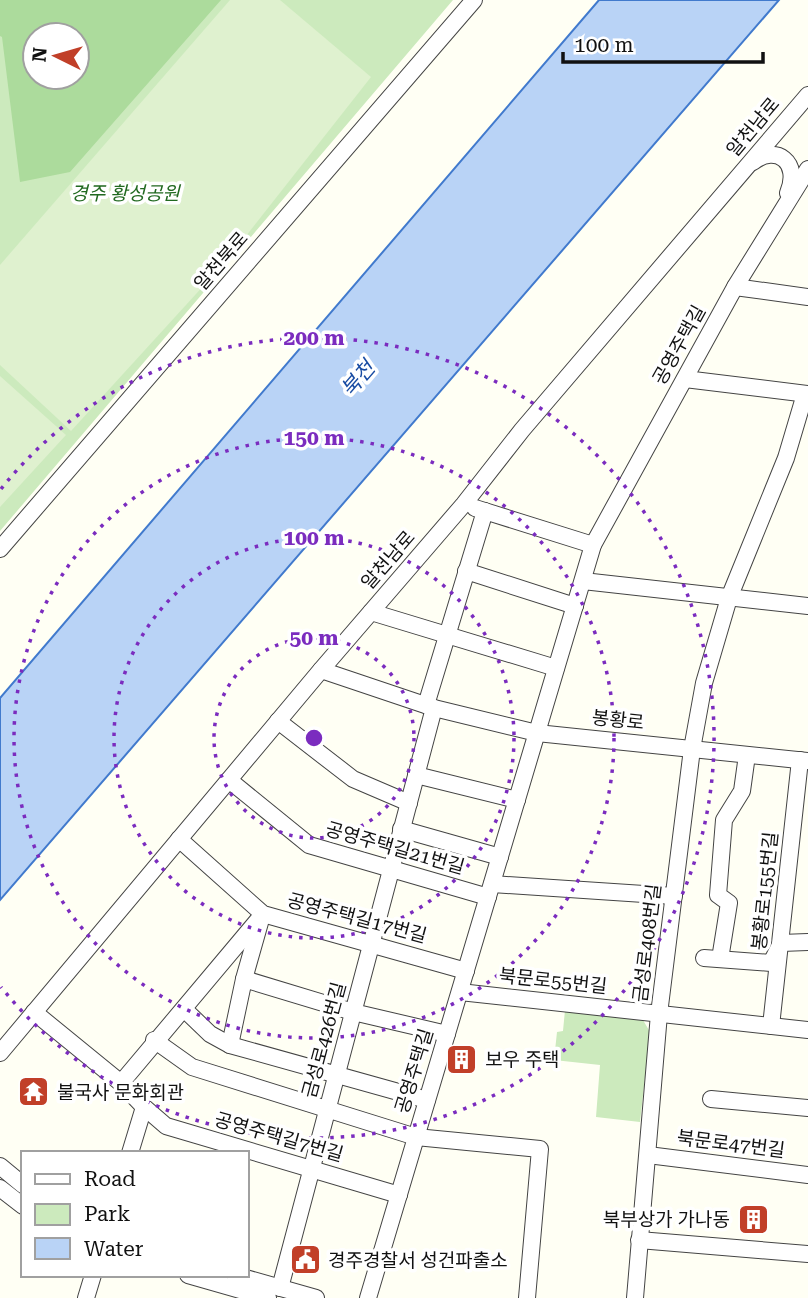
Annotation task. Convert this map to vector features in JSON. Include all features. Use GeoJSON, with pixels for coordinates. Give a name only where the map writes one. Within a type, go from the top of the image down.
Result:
{"type":"FeatureCollection","features":[{"type":"Feature","properties":{"kind":"street","name":"알천북로"},"geometry":{"type":"LineString","coordinates":[[0,549],[474,0]]}},
{"type":"Feature","properties":{"kind":"street","name":"알천남로"},"geometry":{"type":"LineString","coordinates":[[0,1053],[464,504],[522,430],[808,95]]}},
{"type":"Feature","properties":{"kind":"street"},"geometry":{"type":"LineString","coordinates":[[746,168],[761,156],[771,155],[788,160],[793,180],[776,221]]}},
{"type":"Feature","properties":{"kind":"street","name":"공영주택길"},"geometry":{"type":"LineString","coordinates":[[368,1298],[593,545],[735,287],[808,169]]}},
{"type":"Feature","properties":{"kind":"street"},"geometry":{"type":"LineString","coordinates":[[735,287],[808,298]]}},
{"type":"Feature","properties":{"kind":"street"},"geometry":{"type":"LineString","coordinates":[[685,379],[806,394]]}},
{"type":"Feature","properties":{"kind":"street","name":"금성로408번길"},"geometry":{"type":"LineString","coordinates":[[635,1298],[659,1014],[692,749],[704,683],[729,598],[786,458],[806,394]]}},
{"type":"Feature","properties":{"kind":"street"},"geometry":{"type":"LineString","coordinates":[[464,504],[593,545]]}},
{"type":"Feature","properties":{"kind":"street"},"geometry":{"type":"LineString","coordinates":[[430,706],[446,635],[485,511]]}},
{"type":"Feature","properties":{"kind":"street"},"geometry":{"type":"LineString","coordinates":[[466,571],[575,606]]}},
{"type":"Feature","properties":{"kind":"street"},"geometry":{"type":"LineString","coordinates":[[583,580],[808,606]]}},
{"type":"Feature","properties":{"kind":"street"},"geometry":{"type":"LineString","coordinates":[[371,612],[556,668]]}},
{"type":"Feature","properties":{"kind":"street","name":"봉황로"},"geometry":{"type":"LineString","coordinates":[[321,670],[430,706],[537,733],[804,761]]}},
{"type":"Feature","properties":{"kind":"street","name":"금성로426번길"},"geometry":{"type":"LineString","coordinates":[[274,1293],[372,943],[416,775],[430,706]]}},
{"type":"Feature","properties":{"kind":"street"},"geometry":{"type":"LineString","coordinates":[[278,721],[352,779],[409,803]]}},
{"type":"Feature","properties":{"kind":"street"},"geometry":{"type":"LineString","coordinates":[[720,959],[729,903],[718,895],[724,820],[742,791],[747,755]]}},
{"type":"Feature","properties":{"kind":"street","name":"봉황로155번길"},"geometry":{"type":"LineString","coordinates":[[771,1026],[804,761]]}},
{"type":"Feature","properties":{"kind":"street"},"geometry":{"type":"LineString","coordinates":[[416,775],[517,800]]}},
{"type":"Feature","properties":{"kind":"street","name":"공영주택길21번길"},"geometry":{"type":"LineString","coordinates":[[229,780],[309,845],[391,868],[490,890],[674,896]]}},
{"type":"Feature","properties":{"kind":"street"},"geometry":{"type":"LineString","coordinates":[[401,829],[500,857]]}},
{"type":"Feature","properties":{"kind":"street","name":"공영주택길17번길"},"geometry":{"type":"LineString","coordinates":[[179,839],[263,914],[466,971]]}},
{"type":"Feature","properties":{"kind":"street"},"geometry":{"type":"LineString","coordinates":[[230,1045],[244,979],[263,914]]}},
{"type":"Feature","properties":{"kind":"street"},"geometry":{"type":"LineString","coordinates":[[121,1083],[263,914]]}},
{"type":"Feature","properties":{"kind":"street"},"geometry":{"type":"LineString","coordinates":[[704,958],[771,963],[780,943],[808,942]]}},
{"type":"Feature","properties":{"kind":"street"},"geometry":{"type":"LineString","coordinates":[[244,979],[353,1012],[447,1034]]}},
{"type":"Feature","properties":{"kind":"street","name":"북문로55번길"},"geometry":{"type":"LineString","coordinates":[[460,992],[808,1030]]}},
{"type":"Feature","properties":{"kind":"street"},"geometry":{"type":"LineString","coordinates":[[184,1009],[210,1034],[230,1045],[427,1100]]}},
{"type":"Feature","properties":{"kind":"street","name":"공영주택길7번길"},"geometry":{"type":"LineString","coordinates":[[34,1012],[121,1083],[166,1126],[399,1195]]}},
{"type":"Feature","properties":{"kind":"street"},"geometry":{"type":"LineString","coordinates":[[154,1041],[192,1067],[416,1136],[540,1149],[527,1298]]}},
{"type":"Feature","properties":{"kind":"street"},"geometry":{"type":"LineString","coordinates":[[711,1099],[808,1108]]}},
{"type":"Feature","properties":{"kind":"street"},"geometry":{"type":"LineString","coordinates":[[131,1151],[144,1107]]}},
{"type":"Feature","properties":{"kind":"street","name":"북문로47번길"},"geometry":{"type":"LineString","coordinates":[[648,1155],[808,1175]]}},
{"type":"Feature","properties":{"kind":"street"},"geometry":{"type":"LineString","coordinates":[[0,1166],[21,1183]]}},
{"type":"Feature","properties":{"kind":"street"},"geometry":{"type":"LineString","coordinates":[[0,1188],[21,1204]]}},
{"type":"Feature","properties":{"kind":"street"},"geometry":{"type":"LineString","coordinates":[[639,1240],[808,1254]]}},
{"type":"Feature","properties":{"kind":"street"},"geometry":{"type":"LineString","coordinates":[[86,1298],[92,1277]]}},
{"type":"Feature","properties":{"kind":"street"},"geometry":{"type":"LineString","coordinates":[[198,1277],[274,1293],[316,1298]]}},
{"type":"Feature","properties":{"kind":"street"},"geometry":{"type":"LineString","coordinates":[[239,1277],[274,1293]]}},
{"type":"Feature","properties":{"kind":"green space","name":"경주 황성공원"},"geometry":{"type":"Polygon","coordinates":[[[0,0],[453,0],[0,531],[0,0]]]}},
{"type":"Feature","properties":{"kind":"green space"},"geometry":{"type":"Polygon","coordinates":[[[0,0],[221,0],[70,172],[20,182],[0,0]]]}},
{"type":"Feature","properties":{"kind":"green space","name":"경주 황성공원"},"geometry":{"type":"Polygon","coordinates":[[[230,0],[280,0],[371,77],[227,260],[71,431],[0,365],[0,265],[230,0]]]}},
{"type":"Feature","properties":{"kind":"green space"},"geometry":{"type":"Polygon","coordinates":[[[0,376],[66,435],[0,507],[0,376]]]}},
{"type":"Feature","properties":{"kind":"green space"},"geometry":{"type":"Polygon","coordinates":[[[565,1010],[643,1020],[650,1032],[640,1122],[596,1117],[600,1065],[554,1060],[557,1032],[563,1031],[565,1010]]]}},
{"type":"Feature","properties":{"kind":"water","name":"북천"},"geometry":{"type":"Polygon","coordinates":[[[599,0],[779,0],[0,900],[0,698],[599,0]]]}},
{"type":"Feature","properties":{"kind":"place","name":"보우 주택"},"geometry":{"type":"Point","coordinates":[462,1059]}},
{"type":"Feature","properties":{"kind":"place","name":"불국사 문화회관"},"geometry":{"type":"Point","coordinates":[34,1092]}},
{"type":"Feature","properties":{"kind":"place","name":"북부상가 가나동"},"geometry":{"type":"Point","coordinates":[753,1219]}},
{"type":"Feature","properties":{"kind":"place","name":"경주경찰서 성건파출소"},"geometry":{"type":"Point","coordinates":[305,1260]}}]}
